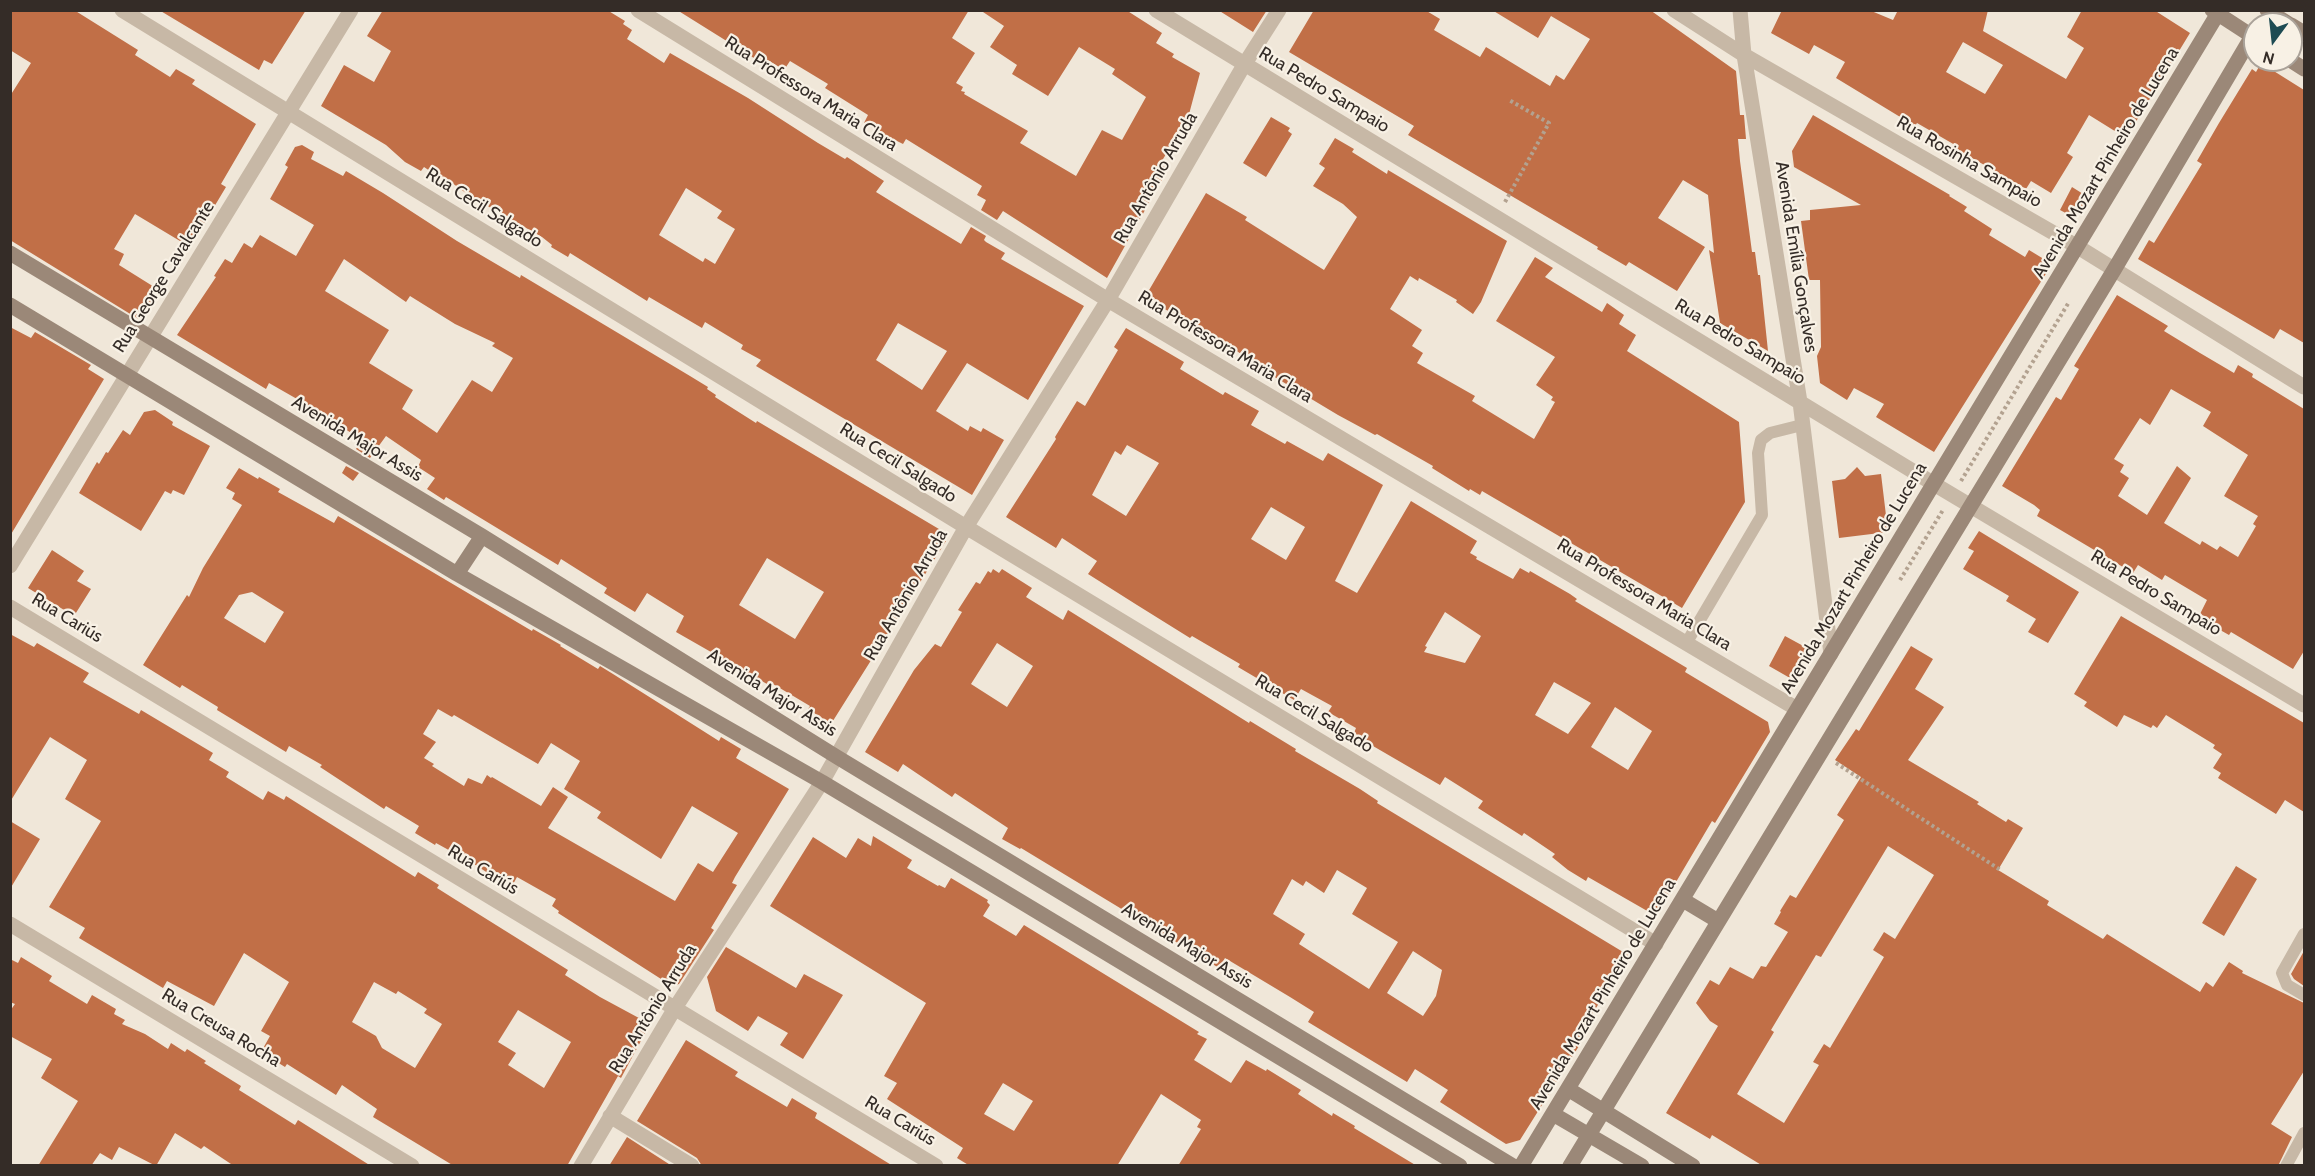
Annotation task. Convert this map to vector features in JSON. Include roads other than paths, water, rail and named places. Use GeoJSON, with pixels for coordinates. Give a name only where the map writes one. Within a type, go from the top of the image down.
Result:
{"type":"FeatureCollection","features":[{"type":"Feature","properties":{"kind":"street","name":"Rua Cecil Salgado"},"geometry":{"type":"LineString","coordinates":[[122,10],[966,527],[1656,944]]}},
{"type":"Feature","properties":{"kind":"street","name":"Rua George Cavalcante"},"geometry":{"type":"LineString","coordinates":[[10,566],[125,375],[351,10]]}},
{"type":"Feature","properties":{"kind":"street","name":"Rua Professora Maria Clara"},"geometry":{"type":"LineString","coordinates":[[638,10],[1108,300],[1687,642],[1797,710]]}},
{"type":"Feature","properties":{"kind":"street","name":"Rua Pedro Sampaio"},"geometry":{"type":"LineString","coordinates":[[1156,10],[1934,484],[2304,705]]}},
{"type":"Feature","properties":{"kind":"street","name":"Rua Antônio Arruda"},"geometry":{"type":"LineString","coordinates":[[581,1166],[675,1008],[822,782],[966,527],[1108,300],[1244,64],[1279,10]]}},
{"type":"Feature","properties":{"kind":"street","name":"Rua Rosinha Sampaio"},"geometry":{"type":"LineString","coordinates":[[1674,10],[1744,56],[2078,247],[2304,387]]}},
{"type":"Feature","properties":{"kind":"street","name":"Avenida Emília Gonçalves"},"geometry":{"type":"LineString","coordinates":[[1740,10],[1744,56],[1800,402],[1831,654]]}},
{"type":"Feature","properties":{"kind":"street"},"geometry":{"type":"LineString","coordinates":[[2217,12],[2243,26]]}},
{"type":"Feature","properties":{"kind":"street","name":"Avenida Mozart Pinheiro de Lucena"},"geometry":{"type":"LineString","coordinates":[[1521,1166],[2078,247],[2217,12]]}},
{"type":"Feature","properties":{"kind":"street"},"geometry":{"type":"LineString","coordinates":[[1570,1166],[2114,270],[2243,52]]}},
{"type":"Feature","properties":{"kind":"street","name":"Avenida Major Assis"},"geometry":{"type":"LineString","coordinates":[[10,253],[482,536],[837,757],[1512,1166]]}},
{"type":"Feature","properties":{"kind":"street"},"geometry":{"type":"LineString","coordinates":[[10,305],[457,574],[822,782],[1460,1166]]}},
{"type":"Feature","properties":{"kind":"street"},"geometry":{"type":"LineString","coordinates":[[457,574],[482,536]]}},
{"type":"Feature","properties":{"kind":"street","name":"Rua Cariús"},"geometry":{"type":"LineString","coordinates":[[10,607],[936,1166]]}},
{"type":"Feature","properties":{"kind":"street"},"geometry":{"type":"LineString","coordinates":[[1683,900],[1718,921]]}},
{"type":"Feature","properties":{"kind":"street","name":"Rua Creusa Rocha"},"geometry":{"type":"LineString","coordinates":[[10,924],[412,1166]]}},
{"type":"Feature","properties":{"kind":"street"},"geometry":{"type":"LineString","coordinates":[[1223,1023],[1238,1000]]}},
{"type":"Feature","properties":{"kind":"street"},"geometry":{"type":"LineString","coordinates":[[1568,1089],[1694,1166]]}},
{"type":"Feature","properties":{"kind":"street"},"geometry":{"type":"LineString","coordinates":[[1553,1114],[1642,1166]]}},
{"type":"Feature","properties":{"kind":"street"},"geometry":{"type":"LineString","coordinates":[[610,1116],[692,1166]]}},
{"type":"Feature","properties":{"kind":"lane"},"geometry":{"type":"LineString","coordinates":[[1687,642],[1762,515],[1758,453],[1761,440],[1770,433],[1802,425]]}},
{"type":"Feature","properties":{"kind":"lane"},"geometry":{"type":"LineString","coordinates":[[2304,934],[2282,973],[2287,985],[2304,995]]}},
{"type":"Feature","properties":{"kind":"lane"},"geometry":{"type":"LineString","coordinates":[[2286,1166],[2304,1133]]}}]}
